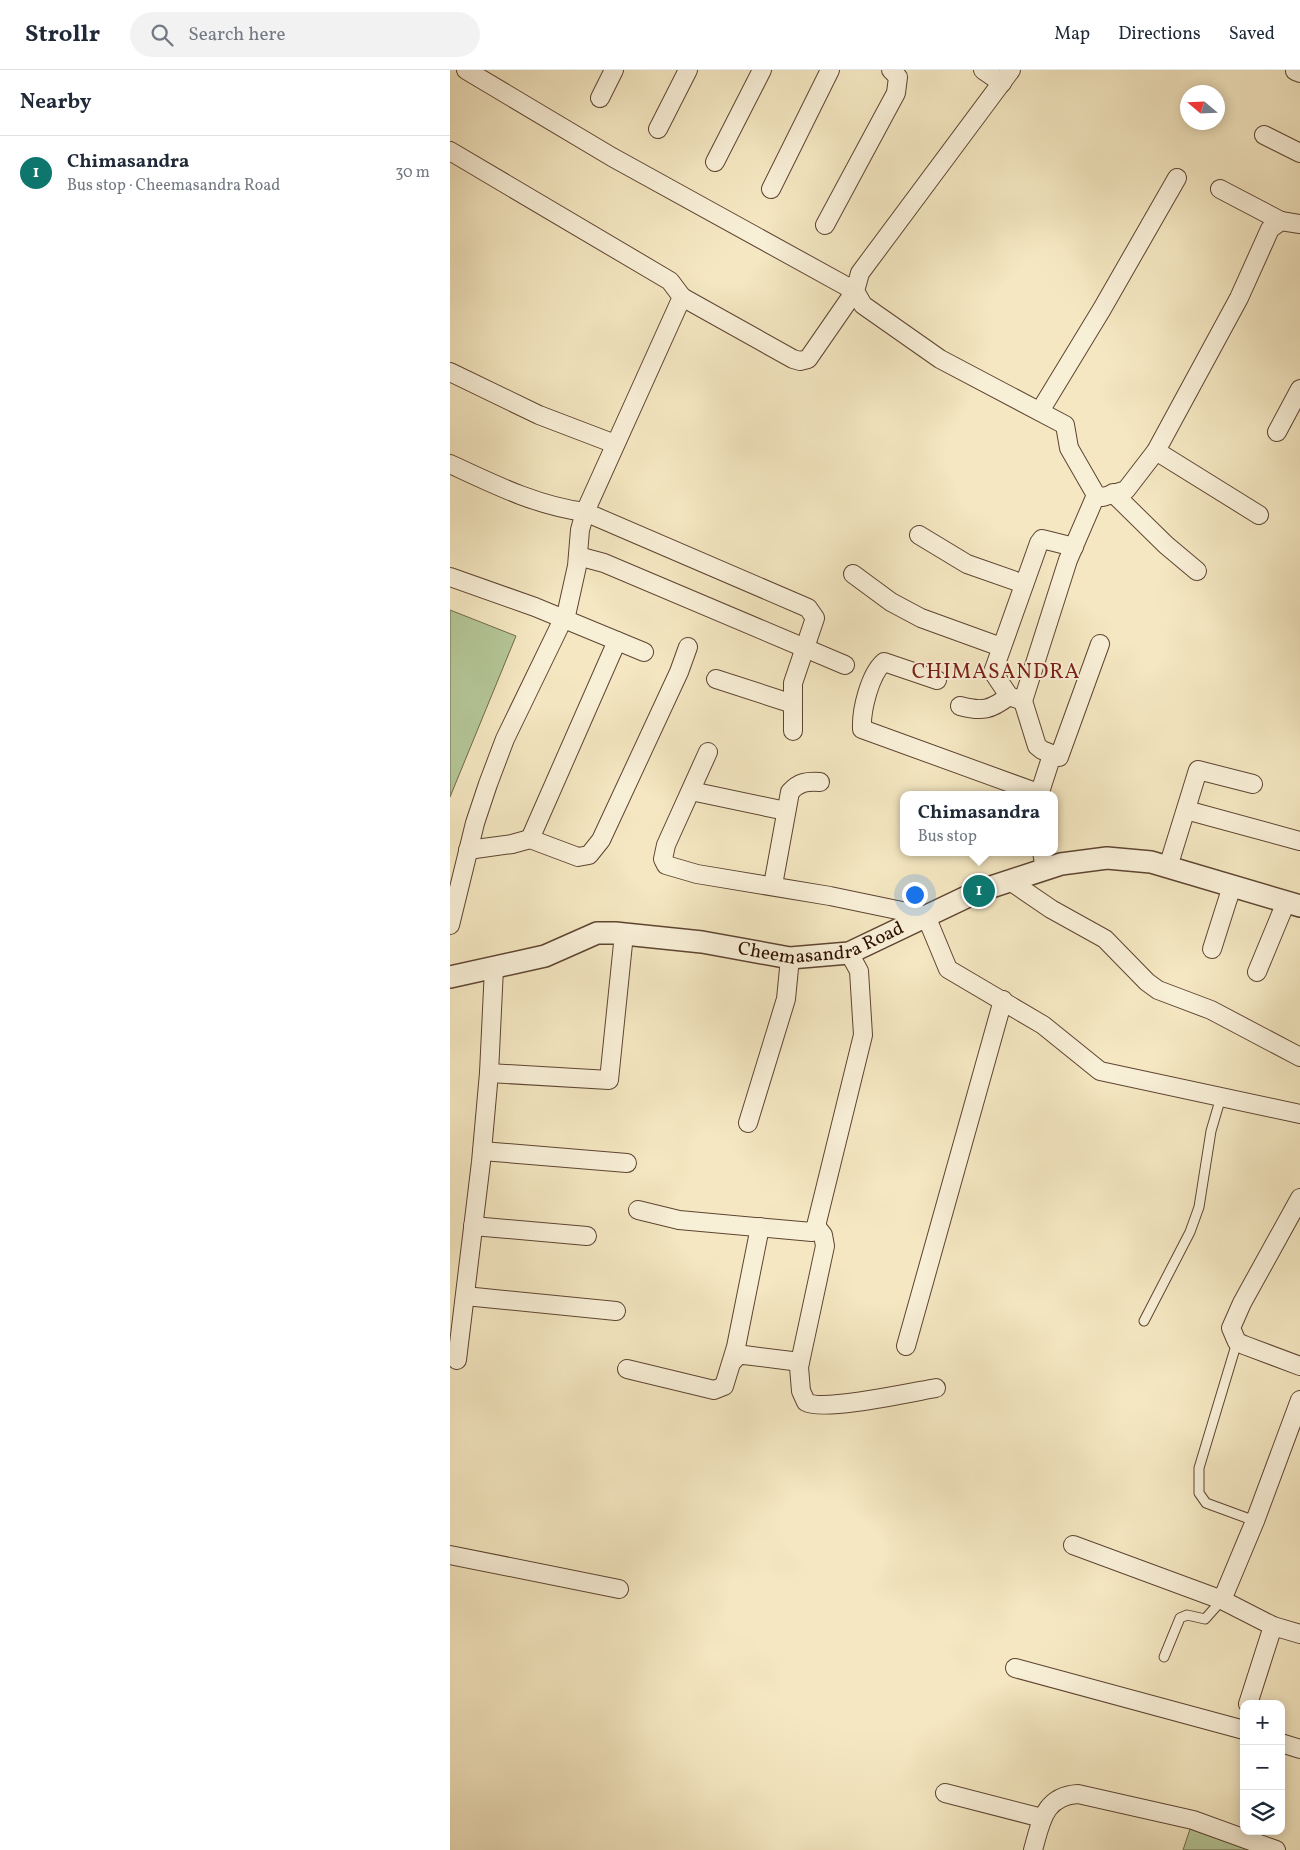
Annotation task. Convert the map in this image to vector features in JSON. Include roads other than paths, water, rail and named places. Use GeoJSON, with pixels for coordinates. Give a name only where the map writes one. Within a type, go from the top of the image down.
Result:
{"type":"FeatureCollection","features":[{"type":"Feature","properties":{"kind":"street"},"geometry":{"type":"LineString","coordinates":[[466,70],[612,157],[855,291],[864,305],[940,359],[1065,425],[1069,448],[1104,494],[1197,571]]}},
{"type":"Feature","properties":{"kind":"street"},"geometry":{"type":"LineString","coordinates":[[600,98],[614,70]]}},
{"type":"Feature","properties":{"kind":"street"},"geometry":{"type":"LineString","coordinates":[[658,129],[688,70]]}},
{"type":"Feature","properties":{"kind":"street"},"geometry":{"type":"LineString","coordinates":[[715,162],[762,70]]}},
{"type":"Feature","properties":{"kind":"street"},"geometry":{"type":"LineString","coordinates":[[771,189],[830,70]]}},
{"type":"Feature","properties":{"kind":"street"},"geometry":{"type":"LineString","coordinates":[[826,225],[896,93],[898,77],[892,70]]}},
{"type":"Feature","properties":{"kind":"street"},"geometry":{"type":"LineString","coordinates":[[450,151],[670,281],[682,297],[793,359],[800,361],[808,359],[855,291],[860,273],[1007,76],[983,70]]}},
{"type":"Feature","properties":{"kind":"street"},"geometry":{"type":"LineString","coordinates":[[1295,70],[1300,74]]}},
{"type":"Feature","properties":{"kind":"street"},"geometry":{"type":"LineString","coordinates":[[1264,135],[1300,153]]}},
{"type":"Feature","properties":{"kind":"street"},"geometry":{"type":"LineString","coordinates":[[1040,411],[1102,309],[1177,178]]}},
{"type":"Feature","properties":{"kind":"street"},"geometry":{"type":"LineString","coordinates":[[1220,189],[1281,221],[1300,224]]}},
{"type":"Feature","properties":{"kind":"street"},"geometry":{"type":"LineString","coordinates":[[1104,494],[1126,490],[1156,451],[1239,298],[1270,228],[1281,221]]}},
{"type":"Feature","properties":{"kind":"street"},"geometry":{"type":"LineString","coordinates":[[450,925],[482,800],[505,739],[563,618],[572,595],[584,512],[682,297]]}},
{"type":"Feature","properties":{"kind":"street"},"geometry":{"type":"LineString","coordinates":[[450,372],[539,415],[615,444]]}},
{"type":"Feature","properties":{"kind":"street"},"geometry":{"type":"LineString","coordinates":[[1276,432],[1300,389]]}},
{"type":"Feature","properties":{"kind":"street"},"geometry":{"type":"LineString","coordinates":[[1156,451],[1259,514]]}},
{"type":"Feature","properties":{"kind":"street"},"geometry":{"type":"LineString","coordinates":[[450,464],[510,492],[562,509],[584,512],[808,608],[815,618],[793,683],[793,731]]}},
{"type":"Feature","properties":{"kind":"street"},"geometry":{"type":"LineString","coordinates":[[960,706],[978,711],[1016,698],[1074,547],[1104,494]]}},
{"type":"Feature","properties":{"kind":"street"},"geometry":{"type":"LineString","coordinates":[[920,535],[967,564],[1024,584]]}},
{"type":"Feature","properties":{"kind":"street"},"geometry":{"type":"LineString","coordinates":[[1074,547],[1042,539],[1039,543],[993,672],[1016,698],[1037,746],[1052,755],[1059,757],[1100,644]]}},
{"type":"Feature","properties":{"kind":"street"},"geometry":{"type":"LineString","coordinates":[[578,556],[604,563],[805,649],[845,664]]}},
{"type":"Feature","properties":{"kind":"street"},"geometry":{"type":"LineString","coordinates":[[853,574],[891,602],[921,618],[1001,647]]}},
{"type":"Feature","properties":{"kind":"street"},"geometry":{"type":"LineString","coordinates":[[450,577],[563,618],[644,652]]}},
{"type":"Feature","properties":{"kind":"street"},"geometry":{"type":"LineString","coordinates":[[530,839],[617,641]]}},
{"type":"Feature","properties":{"kind":"street"},"geometry":{"type":"LineString","coordinates":[[468,850],[512,844],[530,839],[578,857],[589,855],[601,840],[688,647]]}},
{"type":"Feature","properties":{"kind":"street"},"geometry":{"type":"LineString","coordinates":[[937,680],[884,662],[878,668],[861,714],[862,729],[923,749],[1030,791]]}},
{"type":"Feature","properties":{"kind":"street"},"geometry":{"type":"LineString","coordinates":[[716,679],[793,704]]}},
{"type":"Feature","properties":{"kind":"street"},"geometry":{"type":"LineString","coordinates":[[708,752],[666,845],[663,859],[666,865],[697,874],[773,886],[926,916],[948,969],[1003,1000],[1058,1036],[1089,1064],[1100,1071],[1300,1114]]}},
{"type":"Feature","properties":{"kind":"street"},"geometry":{"type":"LineString","coordinates":[[1039,791],[1052,755]]}},
{"type":"Feature","properties":{"kind":"street"},"geometry":{"type":"LineString","coordinates":[[1168,867],[1198,770],[1253,784]]}},
{"type":"Feature","properties":{"kind":"street"},"geometry":{"type":"LineString","coordinates":[[773,886],[790,792],[795,786],[807,781],[820,782]]}},
{"type":"Feature","properties":{"kind":"street"},"geometry":{"type":"LineString","coordinates":[[691,791],[786,811]]}},
{"type":"Feature","properties":{"kind":"street"},"geometry":{"type":"LineString","coordinates":[[1186,810],[1300,841]]}},
{"type":"Feature","properties":{"kind":"street","name":"Cheemasandra Road"},"geometry":{"type":"LineString","coordinates":[[450,977],[545,956],[597,933],[702,942],[790,958],[849,953],[979,891],[1010,881],[1044,861],[1061,864],[1107,858],[1151,862],[1293,904]]}},
{"type":"Feature","properties":{"kind":"street"},"geometry":{"type":"LineString","coordinates":[[1010,881],[1051,909],[1105,939],[1136,971],[1158,990],[1211,1010],[1300,1057]]}},
{"type":"Feature","properties":{"kind":"street"},"geometry":{"type":"LineString","coordinates":[[1212,949],[1232,886]]}},
{"type":"Feature","properties":{"kind":"street"},"geometry":{"type":"LineString","coordinates":[[1257,972],[1293,904]]}},
{"type":"Feature","properties":{"kind":"street"},"geometry":{"type":"LineString","coordinates":[[489,1073],[610,1080],[624,934]]}},
{"type":"Feature","properties":{"kind":"street"},"geometry":{"type":"LineString","coordinates":[[638,1210],[679,1220],[812,1232],[816,1226],[862,1035],[859,971],[849,953]]}},
{"type":"Feature","properties":{"kind":"street"},"geometry":{"type":"LineString","coordinates":[[748,1124],[786,999],[790,958]]}},
{"type":"Feature","properties":{"kind":"street"},"geometry":{"type":"LineString","coordinates":[[457,1360],[482,1150],[489,1073],[494,968]]}},
{"type":"Feature","properties":{"kind":"street"},"geometry":{"type":"LineString","coordinates":[[906,1346],[1003,1000]]}},
{"type":"Feature","properties":{"kind":"street"},"geometry":{"type":"LineString","coordinates":[[482,1150],[627,1163]]}},
{"type":"Feature","properties":{"kind":"street"},"geometry":{"type":"LineString","coordinates":[[1300,1198],[1233,1320],[1232,1333],[1238,1342],[1300,1366]]}},
{"type":"Feature","properties":{"kind":"street"},"geometry":{"type":"LineString","coordinates":[[473,1226],[587,1236]]}},
{"type":"Feature","properties":{"kind":"street"},"geometry":{"type":"LineString","coordinates":[[816,1226],[823,1235],[825,1246],[800,1362],[801,1391],[806,1402],[812,1406],[874,1399],[936,1388]]}},
{"type":"Feature","properties":{"kind":"street"},"geometry":{"type":"LineString","coordinates":[[627,1369],[714,1390],[724,1386],[733,1361],[760,1227]]}},
{"type":"Feature","properties":{"kind":"street"},"geometry":{"type":"LineString","coordinates":[[465,1296],[616,1311]]}},
{"type":"Feature","properties":{"kind":"street"},"geometry":{"type":"LineString","coordinates":[[733,1361],[738,1355],[744,1355],[800,1362]]}},
{"type":"Feature","properties":{"kind":"street"},"geometry":{"type":"LineString","coordinates":[[1222,1600],[1255,1521],[1300,1400]]}},
{"type":"Feature","properties":{"kind":"street"},"geometry":{"type":"LineString","coordinates":[[1073,1545],[1222,1600],[1272,1626],[1300,1634]]}},
{"type":"Feature","properties":{"kind":"street"},"geometry":{"type":"LineString","coordinates":[[450,1555],[619,1588]]}},
{"type":"Feature","properties":{"kind":"street"},"geometry":{"type":"LineString","coordinates":[[1249,1700],[1272,1626]]}},
{"type":"Feature","properties":{"kind":"street"},"geometry":{"type":"LineString","coordinates":[[1015,1668],[1240,1724]]}},
{"type":"Feature","properties":{"kind":"street"},"geometry":{"type":"LineString","coordinates":[[1285,1744],[1300,1749]]}},
{"type":"Feature","properties":{"kind":"street"},"geometry":{"type":"LineString","coordinates":[[945,1793],[1042,1818]]}},
{"type":"Feature","properties":{"kind":"street"},"geometry":{"type":"LineString","coordinates":[[1033,1850],[1042,1818],[1052,1802],[1064,1795],[1078,1794],[1193,1820],[1276,1850]]}},
{"type":"Feature","properties":{"kind":"lane"},"geometry":{"type":"LineString","coordinates":[[1144,1320],[1190,1232],[1199,1207],[1211,1130],[1221,1097]]}},
{"type":"Feature","properties":{"kind":"lane"},"geometry":{"type":"LineString","coordinates":[[1238,1342],[1199,1468],[1199,1493],[1206,1503],[1255,1521]]}},
{"type":"Feature","properties":{"kind":"lane"},"geometry":{"type":"LineString","coordinates":[[1164,1657],[1180,1618],[1187,1615],[1205,1619],[1222,1600]]}},
{"type":"Feature","properties":{"kind":"place","name":"Chimasandra"},"geometry":{"type":"Point","coordinates":[979,891]}},
{"type":"Feature","properties":{"kind":"district","name":"CHIMASANDRA"},"geometry":{"type":"Point","coordinates":[996,672]}}]}
